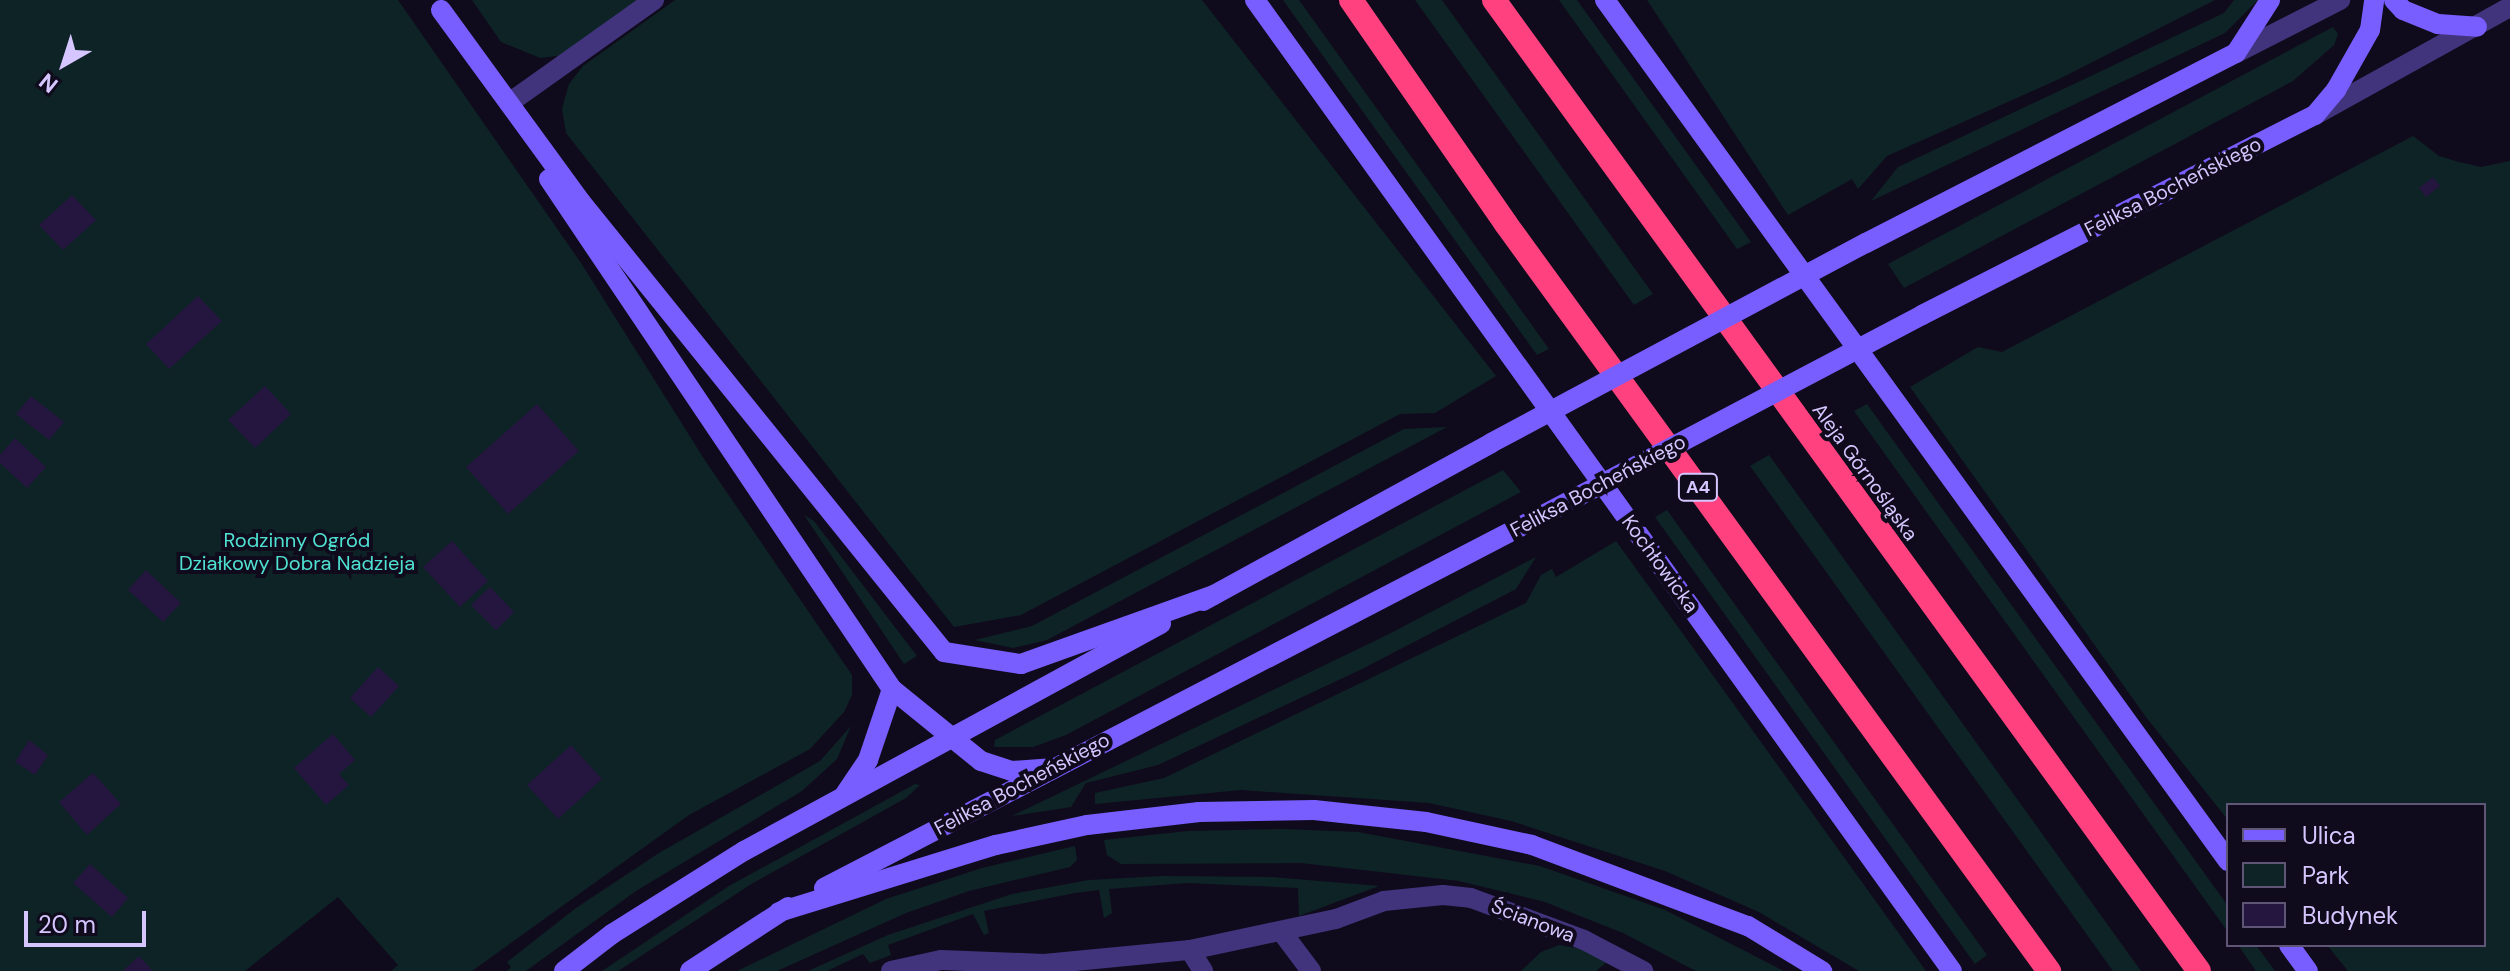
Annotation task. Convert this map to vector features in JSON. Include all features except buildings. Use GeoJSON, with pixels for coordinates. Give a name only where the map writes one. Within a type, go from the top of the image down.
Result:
{"type":"FeatureCollection","features":[{"type":"Feature","properties":{"kind":"highway","name":"A4"},"geometry":{"type":"LineString","coordinates":[[1351,0],[1506,224],[2049,971]]}},
{"type":"Feature","properties":{"kind":"highway","name":"Aleja Górnośląska"},"geometry":{"type":"LineString","coordinates":[[1494,0],[2199,971]]}},
{"type":"Feature","properties":{"kind":"main road","name":"Kochłowicka"},"geometry":{"type":"LineString","coordinates":[[1255,0],[1952,971]]}},
{"type":"Feature","properties":{"kind":"main road"},"geometry":{"type":"LineString","coordinates":[[1605,0],[2226,858]]}},
{"type":"Feature","properties":{"kind":"main road"},"geometry":{"type":"LineString","coordinates":[[564,971],[612,934],[730,859],[843,796],[952,740],[1491,443],[1866,243],[2236,53],[2270,0]]}},
{"type":"Feature","properties":{"kind":"main road"},"geometry":{"type":"LineString","coordinates":[[2315,115],[2336,90],[2370,30],[2374,0]]}},
{"type":"Feature","properties":{"kind":"main road"},"geometry":{"type":"LineString","coordinates":[[2394,0],[2403,10],[2438,24],[2477,27]]}},
{"type":"Feature","properties":{"kind":"main road"},"geometry":{"type":"LineString","coordinates":[[438,5],[581,202],[944,652],[1021,664],[1214,595]]}},
{"type":"Feature","properties":{"kind":"main road"},"geometry":{"type":"LineString","coordinates":[[438,5],[611,277],[892,689],[981,761],[1012,771],[1051,768]]}},
{"type":"Feature","properties":{"kind":"main road","name":"Feliksa Bocheńskiego"},"geometry":{"type":"LineString","coordinates":[[690,971],[779,912],[1051,768],[1541,516],[1922,315],[2315,115]]}},
{"type":"Feature","properties":{"kind":"main road"},"geometry":{"type":"LineString","coordinates":[[843,796],[868,760],[892,689]]}},
{"type":"Feature","properties":{"kind":"main road"},"geometry":{"type":"LineString","coordinates":[[779,912],[996,845],[1087,825],[1199,812],[1314,810],[1426,822],[1532,845],[1748,926],[1822,971]]}},
{"type":"Feature","properties":{"kind":"main road"},"geometry":{"type":"LineString","coordinates":[[2290,947],[2308,971]]}},
{"type":"Feature","properties":{"kind":"street"},"geometry":{"type":"LineString","coordinates":[[509,103],[654,0]]}},
{"type":"Feature","properties":{"kind":"street"},"geometry":{"type":"LineString","coordinates":[[2236,53],[2340,0]]}},
{"type":"Feature","properties":{"kind":"street","name":"Feliksa Bocheńskiego"},"geometry":{"type":"LineString","coordinates":[[2315,115],[2510,7]]}},
{"type":"Feature","properties":{"kind":"street","name":"Ścianowa"},"geometry":{"type":"LineString","coordinates":[[891,971],[941,960],[1044,964],[1190,950],[1281,931],[1417,895],[1471,898],[1584,940],[1643,971]]}},
{"type":"Feature","properties":{"kind":"street"},"geometry":{"type":"LineString","coordinates":[[1281,931],[1311,971]]}},
{"type":"Feature","properties":{"kind":"street"},"geometry":{"type":"LineString","coordinates":[[1190,950],[1203,971]]}},
{"type":"Feature","properties":{"kind":"green space","name":"Rodzinny Ogród Działkowy Dobra Nadzieja"},"geometry":{"type":"Polygon","coordinates":[[[0,0],[398,0],[581,263],[706,462],[852,675],[852,695],[844,712],[810,749],[689,815],[472,971],[391,971],[398,965],[338,897],[245,971],[0,971],[0,0]]]}},
{"type":"Feature","properties":{"kind":"green space"},"geometry":{"type":"Polygon","coordinates":[[[472,0],[641,0],[566,55],[540,58],[501,42],[472,0]]]}},
{"type":"Feature","properties":{"kind":"green space"},"geometry":{"type":"Polygon","coordinates":[[[675,0],[1202,0],[1496,376],[1435,413],[1400,414],[1021,615],[954,627],[566,133],[562,109],[569,84],[583,66],[675,0]]]}},
{"type":"Feature","properties":{"kind":"green space"},"geometry":{"type":"Polygon","coordinates":[[[1283,0],[1299,0],[1549,349],[1537,355],[1283,0]]]}},
{"type":"Feature","properties":{"kind":"green space"},"geometry":{"type":"Polygon","coordinates":[[[1415,0],[1442,0],[1653,294],[1634,305],[1415,0]]]}},
{"type":"Feature","properties":{"kind":"green space"},"geometry":{"type":"Polygon","coordinates":[[[1559,0],[1577,0],[1751,242],[1737,249],[1559,0]]]}},
{"type":"Feature","properties":{"kind":"green space"},"geometry":{"type":"Polygon","coordinates":[[[1647,0],[2215,0],[2057,80],[1887,156],[1858,189],[1852,179],[1788,215],[1647,0]]]}},
{"type":"Feature","properties":{"kind":"green space"},"geometry":{"type":"Polygon","coordinates":[[[2234,0],[2258,0],[2225,33],[1871,201],[1898,167],[2224,13],[2234,0]]]}},
{"type":"Feature","properties":{"kind":"green space"},"geometry":{"type":"Polygon","coordinates":[[[2333,27],[2338,34],[2334,45],[2293,81],[1904,288],[1888,264],[2333,27]]]}},
{"type":"Feature","properties":{"kind":"green space"},"geometry":{"type":"Polygon","coordinates":[[[2413,136],[2439,156],[2459,162],[2481,167],[2510,161],[2510,971],[2348,971],[2329,947],[2486,947],[2486,803],[2226,803],[2226,817],[2146,717],[1910,387],[1978,347],[2002,352],[2413,136]]]}},
{"type":"Feature","properties":{"kind":"green space"},"geometry":{"type":"Polygon","coordinates":[[[1867,404],[2226,903],[2226,929],[1854,411],[1867,404]]]}},
{"type":"Feature","properties":{"kind":"green space"},"geometry":{"type":"Polygon","coordinates":[[[1447,427],[1047,640],[1013,648],[975,640],[1032,626],[1404,429],[1447,427]]]}},
{"type":"Feature","properties":{"kind":"green space"},"geometry":{"type":"Polygon","coordinates":[[[1769,455],[2141,971],[2113,971],[1750,466],[1769,455]]]}},
{"type":"Feature","properties":{"kind":"green space"},"geometry":{"type":"Polygon","coordinates":[[[1503,470],[1521,492],[1066,735],[1033,747],[994,747],[995,740],[1503,470]]]}},
{"type":"Feature","properties":{"kind":"green space"},"geometry":{"type":"Polygon","coordinates":[[[1667,510],[1987,955],[1975,964],[1655,517],[1667,510]]]}},
{"type":"Feature","properties":{"kind":"green space"},"geometry":{"type":"Polygon","coordinates":[[[804,515],[814,521],[917,656],[904,664],[804,515]]]}},
{"type":"Feature","properties":{"kind":"green space"},"geometry":{"type":"Polygon","coordinates":[[[1616,541],[1926,971],[1859,971],[1759,912],[1665,871],[1511,821],[1429,803],[1241,790],[1095,804],[1095,793],[1164,778],[1526,603],[1541,575],[1552,569],[1556,577],[1616,541]]]}},
{"type":"Feature","properties":{"kind":"green space"},"geometry":{"type":"Polygon","coordinates":[[[1536,557],[1516,589],[1362,669],[1158,765],[1086,783],[1071,807],[1012,816],[1387,635],[1536,557]]]}},
{"type":"Feature","properties":{"kind":"green space"},"geometry":{"type":"Polygon","coordinates":[[[851,726],[837,759],[802,791],[636,891],[526,971],[507,971],[511,967],[507,962],[576,908],[659,853],[820,761],[851,726]]]}},
{"type":"Feature","properties":{"kind":"green space"},"geometry":{"type":"Polygon","coordinates":[[[915,784],[920,785],[906,798],[753,883],[618,971],[602,971],[729,886],[915,784]]]}},
{"type":"Feature","properties":{"kind":"green space"},"geometry":{"type":"Polygon","coordinates":[[[1283,829],[1358,832],[1540,866],[1665,910],[1784,971],[1696,971],[1623,933],[1545,902],[1459,881],[1301,863],[1121,864],[1107,855],[1104,840],[1188,831],[1283,829]]]}},
{"type":"Feature","properties":{"kind":"green space"},"geometry":{"type":"Polygon","coordinates":[[[1075,846],[1077,860],[1070,867],[969,891],[906,913],[777,971],[737,971],[886,899],[982,868],[1075,846]]]}},
{"type":"Feature","properties":{"kind":"green space"},"geometry":{"type":"Polygon","coordinates":[[[1163,876],[1272,877],[1379,886],[1299,916],[1298,888],[1187,883],[1109,889],[1112,913],[1104,918],[1099,890],[1075,893],[984,911],[989,933],[984,935],[973,914],[888,945],[891,955],[870,963],[863,954],[827,971],[808,971],[888,935],[1012,894],[1089,880],[1163,876]]]}},
{"type":"Feature","properties":{"kind":"green space"},"geometry":{"type":"Polygon","coordinates":[[[1559,945],[1588,950],[1606,963],[1596,971],[1521,971],[1541,952],[1559,945]]]}},
{"type":"Feature","properties":{"kind":"green space"},"geometry":{"type":"Polygon","coordinates":[[[2239,947],[2257,947],[2275,971],[2256,971],[2239,947]]]}}]}
